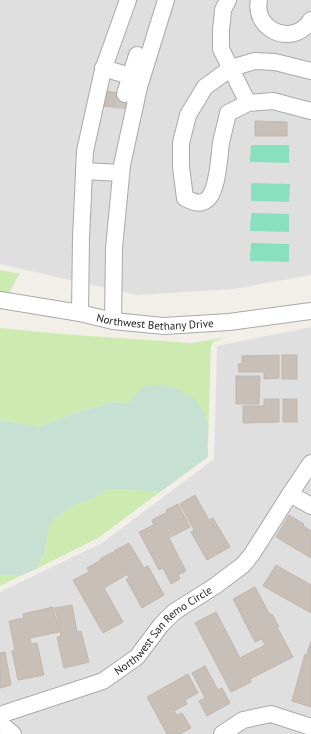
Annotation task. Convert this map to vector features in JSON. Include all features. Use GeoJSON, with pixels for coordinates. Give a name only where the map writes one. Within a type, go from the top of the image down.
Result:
{"type":"FeatureCollection","features":[{"type":"Feature","properties":{"kind":"street"},"geometry":{"type":"LineString","coordinates":[[80,313],[81,238],[85,151],[103,68],[128,0]]}},
{"type":"Feature","properties":{"kind":"street"},"geometry":{"type":"LineString","coordinates":[[113,321],[114,248],[123,165],[139,87],[166,0]]}},
{"type":"Feature","properties":{"kind":"street"},"geometry":{"type":"LineString","coordinates":[[228,0],[223,10],[221,25],[221,49],[248,103]]}},
{"type":"Feature","properties":{"kind":"street"},"geometry":{"type":"LineString","coordinates":[[257,1],[260,16],[265,25],[274,32],[285,34],[296,33],[306,27],[311,20]]}},
{"type":"Feature","properties":{"kind":"street"},"geometry":{"type":"LineString","coordinates":[[123,165],[121,127],[124,101],[130,76],[141,42],[148,30],[159,21]]}},
{"type":"Feature","properties":{"kind":"street"},"geometry":{"type":"LineString","coordinates":[[311,71],[275,62],[255,61],[231,68],[205,88],[188,115],[181,143],[181,168],[185,198],[195,203],[205,202],[212,194],[228,113],[248,103],[273,101],[311,111]]}},
{"type":"Feature","properties":{"kind":"street"},"geometry":{"type":"LineString","coordinates":[[103,68],[130,76]]}},
{"type":"Feature","properties":{"kind":"street"},"geometry":{"type":"LineString","coordinates":[[84,171],[123,165]]}},
{"type":"Feature","properties":{"kind":"street","name":"Northwest Bethany Drive"},"geometry":{"type":"LineString","coordinates":[[0,300],[80,313],[113,321],[164,326],[229,322],[311,311]]}},
{"type":"Feature","properties":{"kind":"street","name":"Northwest San Remo Circle"},"geometry":{"type":"LineString","coordinates":[[0,715],[103,681],[137,656],[161,625],[174,612],[215,586],[243,565],[252,554],[311,463]]}},
{"type":"Feature","properties":{"kind":"street"},"geometry":{"type":"LineString","coordinates":[[290,494],[311,506]]}},
{"type":"Feature","properties":{"kind":"street"},"geometry":{"type":"LineString","coordinates":[[222,734],[243,720],[271,714],[311,728]]}},
{"type":"Feature","properties":{"kind":"street"},"geometry":{"type":"LineString","coordinates":[[0,723],[13,734]]}},
{"type":"Feature","properties":{"kind":"shaded area"},"geometry":{"type":"Polygon","coordinates":[[[0,0],[311,0],[311,275],[234,289],[137,295],[0,264],[0,0]]]}},
{"type":"Feature","properties":{"kind":"shaded area"},"geometry":{"type":"Polygon","coordinates":[[[311,327],[311,734],[0,734],[0,592],[102,543],[214,459],[217,346],[311,327]]]}},
{"type":"Feature","properties":{"kind":"green space"},"geometry":{"type":"Polygon","coordinates":[[[251,145],[289,145],[289,163],[250,162],[251,145]]]}},
{"type":"Feature","properties":{"kind":"green space"},"geometry":{"type":"Polygon","coordinates":[[[251,183],[290,184],[289,202],[251,201],[251,183]]]}},
{"type":"Feature","properties":{"kind":"green space"},"geometry":{"type":"Polygon","coordinates":[[[251,213],[289,214],[289,232],[250,231],[251,213]]]}},
{"type":"Feature","properties":{"kind":"green space"},"geometry":{"type":"Polygon","coordinates":[[[251,243],[289,244],[289,262],[250,261],[251,243]]]}},
{"type":"Feature","properties":{"kind":"green space"},"geometry":{"type":"Polygon","coordinates":[[[0,270],[21,274],[18,276],[0,311],[0,270]]]}},
{"type":"Feature","properties":{"kind":"green space"},"geometry":{"type":"Polygon","coordinates":[[[0,328],[191,343],[222,338],[214,341],[211,346],[208,445],[205,414],[130,403],[113,402],[74,413],[40,427],[0,420],[0,328]]]}},
{"type":"Feature","properties":{"kind":"green space"},"geometry":{"type":"Polygon","coordinates":[[[159,385],[176,388],[194,399],[201,407],[205,414],[207,423],[208,457],[160,492],[108,489],[92,499],[71,507],[50,523],[44,554],[36,569],[20,576],[0,575],[0,420],[40,427],[74,413],[113,402],[130,403],[131,398],[145,386],[159,385]]]}},
{"type":"Feature","properties":{"kind":"green space"},"geometry":{"type":"Polygon","coordinates":[[[108,489],[160,492],[98,538],[36,569],[44,554],[50,523],[71,507],[92,499],[108,489]]]}},
{"type":"Feature","properties":{"kind":"green space"},"geometry":{"type":"Polygon","coordinates":[[[0,575],[20,576],[0,586],[0,575]]]}},
{"type":"Feature","properties":{"kind":"building"},"geometry":{"type":"Polygon","coordinates":[[[106,91],[131,95],[129,109],[104,106],[106,91]]]}},
{"type":"Feature","properties":{"kind":"building"},"geometry":{"type":"Polygon","coordinates":[[[255,121],[287,122],[287,136],[255,136],[255,121]]]}},
{"type":"Feature","properties":{"kind":"building"},"geometry":{"type":"Polygon","coordinates":[[[279,355],[279,378],[264,379],[264,372],[239,372],[238,364],[242,364],[242,356],[279,355]]]}},
{"type":"Feature","properties":{"kind":"building"},"geometry":{"type":"Polygon","coordinates":[[[282,355],[297,355],[297,379],[282,379],[282,355]]]}},
{"type":"Feature","properties":{"kind":"building"},"geometry":{"type":"Polygon","coordinates":[[[236,376],[260,376],[259,404],[236,404],[236,376]]]}},
{"type":"Feature","properties":{"kind":"building"},"geometry":{"type":"Polygon","coordinates":[[[264,399],[279,399],[279,422],[243,423],[243,406],[264,406],[264,399]]]}},
{"type":"Feature","properties":{"kind":"building"},"geometry":{"type":"Polygon","coordinates":[[[283,399],[297,399],[297,422],[283,422],[283,399]]]}},
{"type":"Feature","properties":{"kind":"building"},"geometry":{"type":"Polygon","coordinates":[[[195,495],[209,520],[213,518],[230,547],[207,560],[191,532],[194,530],[180,504],[195,495]]]}},
{"type":"Feature","properties":{"kind":"building"},"geometry":{"type":"Polygon","coordinates":[[[178,504],[190,527],[169,538],[186,571],[178,575],[180,579],[171,584],[163,568],[159,570],[139,532],[154,525],[152,520],[178,504]]]}},
{"type":"Feature","properties":{"kind":"building"},"geometry":{"type":"Polygon","coordinates":[[[289,515],[304,524],[303,526],[311,531],[311,558],[276,537],[289,515]]]}},
{"type":"Feature","properties":{"kind":"building"},"geometry":{"type":"Polygon","coordinates":[[[129,543],[144,568],[148,566],[164,595],[142,608],[126,579],[129,578],[114,551],[129,543]]]}},
{"type":"Feature","properties":{"kind":"building"},"geometry":{"type":"Polygon","coordinates":[[[113,552],[126,575],[104,588],[123,622],[103,633],[73,580],[89,572],[87,568],[113,552]]]}},
{"type":"Feature","properties":{"kind":"building"},"geometry":{"type":"Polygon","coordinates":[[[276,565],[311,585],[311,613],[263,586],[276,565]]]}},
{"type":"Feature","properties":{"kind":"building"},"geometry":{"type":"Polygon","coordinates":[[[255,587],[270,615],[272,614],[279,627],[277,627],[293,657],[250,679],[251,682],[231,692],[195,623],[216,612],[240,658],[265,645],[262,639],[255,642],[233,599],[255,587]]]}},
{"type":"Feature","properties":{"kind":"building"},"geometry":{"type":"Polygon","coordinates":[[[72,605],[77,632],[81,631],[89,662],[64,668],[57,637],[61,636],[55,608],[72,605]]]}},
{"type":"Feature","properties":{"kind":"building"},"geometry":{"type":"Polygon","coordinates":[[[53,607],[59,632],[30,638],[31,644],[37,643],[44,675],[18,680],[12,651],[15,650],[9,621],[24,618],[23,614],[53,607]]]}},
{"type":"Feature","properties":{"kind":"building"},"geometry":{"type":"Polygon","coordinates":[[[311,641],[311,655],[307,653],[311,641]]]}},
{"type":"Feature","properties":{"kind":"building"},"geometry":{"type":"Polygon","coordinates":[[[5,652],[11,685],[0,688],[0,653],[5,652]]]}},
{"type":"Feature","properties":{"kind":"building"},"geometry":{"type":"Polygon","coordinates":[[[305,654],[311,656],[311,707],[292,701],[305,654]]]}},
{"type":"Feature","properties":{"kind":"building"},"geometry":{"type":"Polygon","coordinates":[[[205,666],[218,690],[222,688],[230,703],[207,716],[199,701],[205,698],[192,673],[205,666]]]}},
{"type":"Feature","properties":{"kind":"building"},"geometry":{"type":"Polygon","coordinates":[[[188,674],[198,693],[185,700],[187,704],[174,711],[177,715],[182,713],[191,728],[180,734],[167,734],[147,697],[188,674]]]}},
{"type":"Feature","properties":{"kind":"tunnel"},"geometry":{"type":"LineString","coordinates":[[123,109],[125,94]]}}]}
